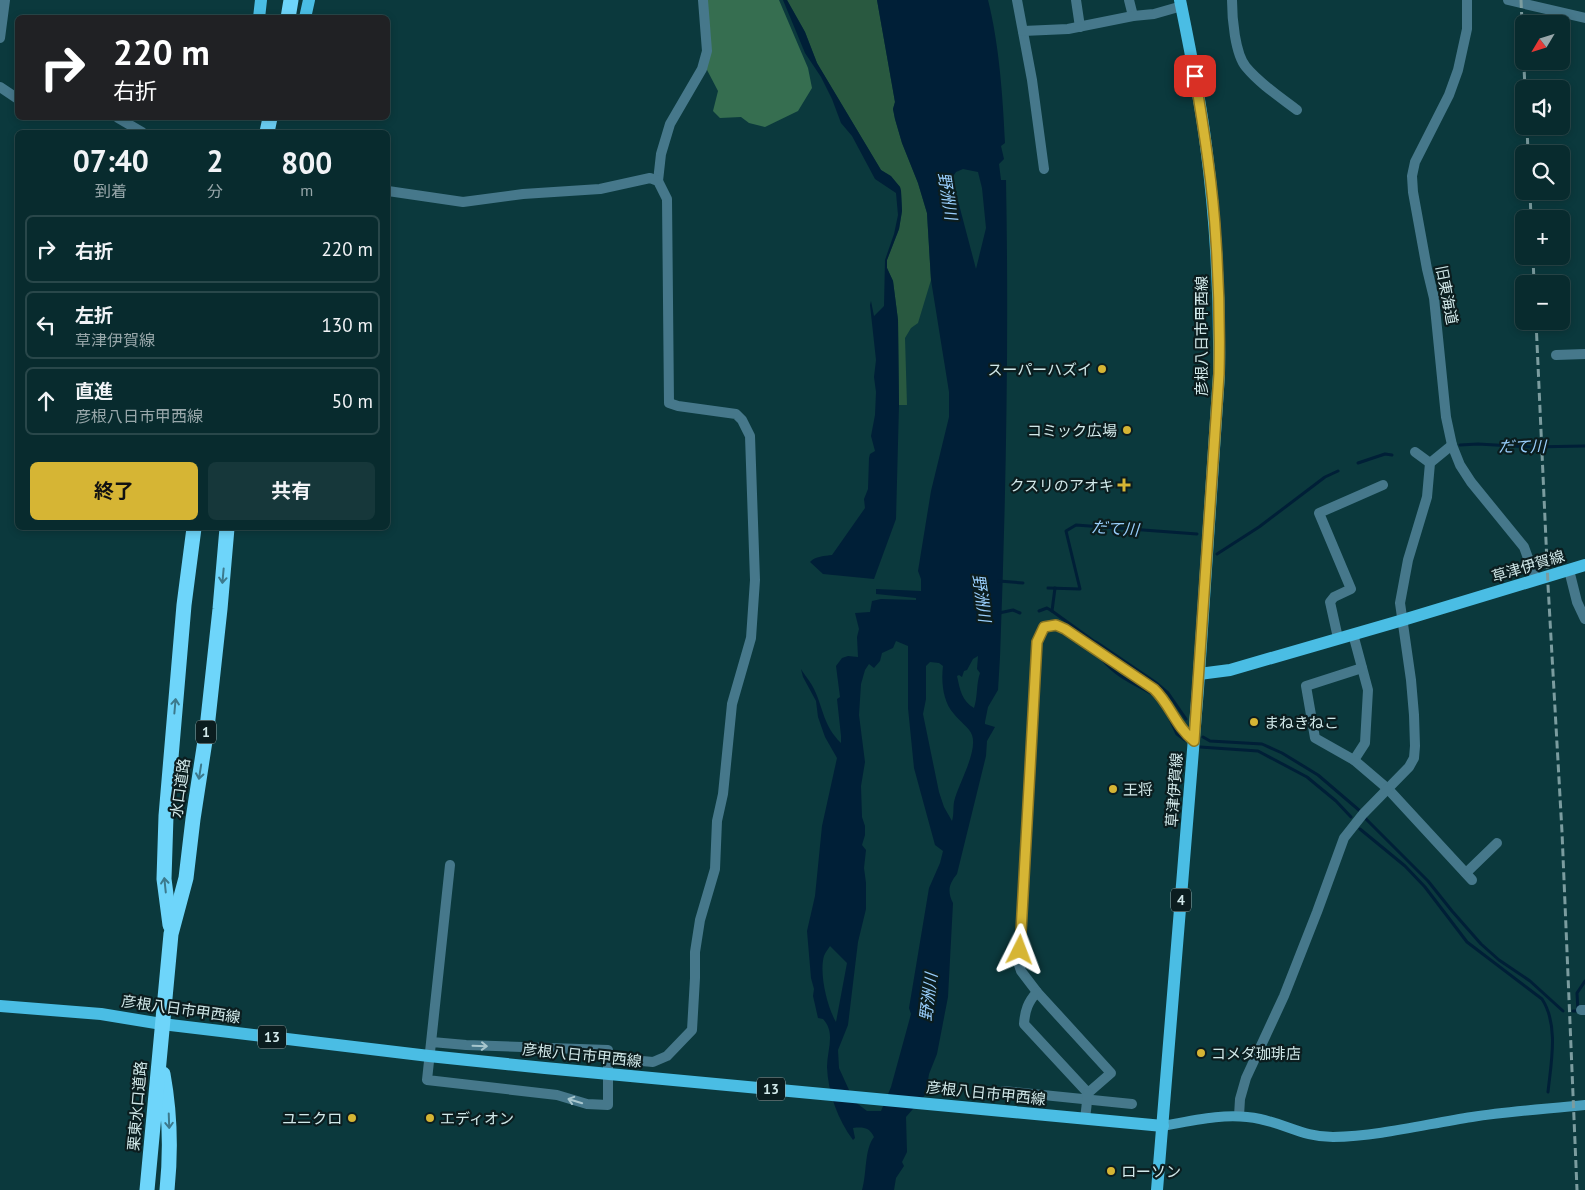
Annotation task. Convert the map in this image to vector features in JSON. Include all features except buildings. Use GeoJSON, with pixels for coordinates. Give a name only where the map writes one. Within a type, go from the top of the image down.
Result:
{"type":"FeatureCollection","features":[{"type":"Feature","properties":{"kind":"highway"},"geometry":{"type":"LineString","coordinates":[[288,15],[291,0]]}},
{"type":"Feature","properties":{"kind":"highway","name":"水口道路"},"geometry":{"type":"LineString","coordinates":[[172,934],[164,878],[166,816],[184,605],[194,530]]}},
{"type":"Feature","properties":{"kind":"highway","name":"水口道路"},"geometry":{"type":"LineString","coordinates":[[162,1024],[172,934],[186,878],[206,728],[227,530]]}},
{"type":"Feature","properties":{"kind":"highway","name":"栗東水口道路"},"geometry":{"type":"LineString","coordinates":[[147,1190],[162,1024]]}},
{"type":"Feature","properties":{"kind":"highway"},"geometry":{"type":"LineString","coordinates":[[160,1055],[168,1099],[170,1165],[167,1190]]}},
{"type":"Feature","properties":{"kind":"main road"},"geometry":{"type":"LineString","coordinates":[[259,15],[261,0]]}},
{"type":"Feature","properties":{"kind":"main road"},"geometry":{"type":"LineString","coordinates":[[306,15],[310,0]]}},
{"type":"Feature","properties":{"kind":"main road","name":"彦根八日市甲西線"},"geometry":{"type":"LineString","coordinates":[[1181,3],[1206,146],[1216,240],[1220,330],[1219,374],[1199,674]]}},
{"type":"Feature","properties":{"kind":"main road","name":"草津伊賀線"},"geometry":{"type":"LineString","coordinates":[[1158,1190],[1199,674],[1230,670],[1585,565]]}},
{"type":"Feature","properties":{"kind":"main road","name":"彦根八日市甲西線"},"geometry":{"type":"LineString","coordinates":[[0,1006],[100,1014],[162,1024],[545,1068],[1163,1126]]}},
{"type":"Feature","properties":{"kind":"street"},"geometry":{"type":"LineString","coordinates":[[0,38],[5,0]]}},
{"type":"Feature","properties":{"kind":"street"},"geometry":{"type":"LineString","coordinates":[[610,1058],[653,1062],[667,1056],[692,1030],[696,944],[700,920],[716,869],[717,821],[723,794],[732,704],[751,638],[755,580],[750,436],[746,426],[736,414],[678,406],[669,403],[667,199],[658,181],[660,154],[670,124],[702,69],[707,51],[703,0]]}},
{"type":"Feature","properties":{"kind":"street"},"geometry":{"type":"LineString","coordinates":[[1017,0],[1044,169]]}},
{"type":"Feature","properties":{"kind":"street"},"geometry":{"type":"LineString","coordinates":[[1076,0],[1080,27]]}},
{"type":"Feature","properties":{"kind":"street"},"geometry":{"type":"LineString","coordinates":[[1130,0],[1134,16]]}},
{"type":"Feature","properties":{"kind":"street"},"geometry":{"type":"LineString","coordinates":[[1232,0],[1235,36],[1239,54],[1245,67],[1297,110]]}},
{"type":"Feature","properties":{"kind":"street","name":"旧東海道"},"geometry":{"type":"LineString","coordinates":[[1467,0],[1467,29],[1458,70],[1449,95],[1415,162],[1412,176],[1413,192],[1426,269],[1434,298],[1446,417],[1452,445],[1460,465],[1471,482],[1524,547],[1536,580]]}},
{"type":"Feature","properties":{"kind":"street"},"geometry":{"type":"LineString","coordinates":[[1508,0],[1585,18]]}},
{"type":"Feature","properties":{"kind":"street"},"geometry":{"type":"LineString","coordinates":[[1023,31],[1068,30],[1134,16],[1154,14],[1181,3]]}},
{"type":"Feature","properties":{"kind":"street"},"geometry":{"type":"LineString","coordinates":[[0,87],[15,98]]}},
{"type":"Feature","properties":{"kind":"street"},"geometry":{"type":"LineString","coordinates":[[121,120],[139,130]]}},
{"type":"Feature","properties":{"kind":"street"},"geometry":{"type":"LineString","coordinates":[[390,191],[463,202],[523,194],[600,189],[650,178],[658,181]]}},
{"type":"Feature","properties":{"kind":"street"},"geometry":{"type":"LineString","coordinates":[[1556,355],[1585,354]]}},
{"type":"Feature","properties":{"kind":"street"},"geometry":{"type":"LineString","coordinates":[[1239,1116],[1240,1099],[1246,1078],[1284,996],[1344,838],[1363,814],[1409,767],[1414,758],[1411,680],[1404,620],[1400,603],[1408,560],[1427,497],[1430,463],[1452,445]]}},
{"type":"Feature","properties":{"kind":"street"},"geometry":{"type":"LineString","coordinates":[[1415,452],[1430,463]]}},
{"type":"Feature","properties":{"kind":"street"},"geometry":{"type":"LineString","coordinates":[[1338,638],[1330,602],[1334,597],[1351,589],[1319,513],[1383,485]]}},
{"type":"Feature","properties":{"kind":"street"},"geometry":{"type":"LineString","coordinates":[[1569,570],[1577,602],[1585,619]]}},
{"type":"Feature","properties":{"kind":"street"},"geometry":{"type":"LineString","coordinates":[[1085,1119],[1087,1096],[1111,1073],[1037,992],[1021,971],[1019,965],[1037,642],[1044,627],[1056,625],[1065,629],[1154,689],[1163,698],[1186,735],[1194,741]]}},
{"type":"Feature","properties":{"kind":"street"},"geometry":{"type":"LineString","coordinates":[[1353,634],[1368,690],[1365,743],[1354,760]]}},
{"type":"Feature","properties":{"kind":"street"},"geometry":{"type":"LineString","coordinates":[[1362,668],[1306,686],[1315,738],[1354,760],[1388,790],[1469,877],[1497,843]]}},
{"type":"Feature","properties":{"kind":"street"},"geometry":{"type":"LineString","coordinates":[[432,1042],[608,1050],[610,1058],[608,1105],[587,1104],[556,1095],[428,1080],[450,865]]}},
{"type":"Feature","properties":{"kind":"street"},"geometry":{"type":"LineString","coordinates":[[1037,992],[1026,1008],[1024,1024],[1087,1096]]}},
{"type":"Feature","properties":{"kind":"street"},"geometry":{"type":"LineString","coordinates":[[1004,1091],[1087,1096],[1132,1104]]}},
{"type":"Feature","properties":{"kind":"street"},"geometry":{"type":"LineString","coordinates":[[1163,1126],[1190,1120],[1239,1116],[1275,1122],[1318,1137],[1342,1136],[1368,1134],[1477,1116],[1585,1105]]}},
{"type":"Feature","properties":{"kind":"green space"},"geometry":{"type":"Polygon","coordinates":[[[706,0],[779,0],[808,68],[812,88],[798,111],[765,127],[749,123],[741,117],[720,118],[713,111],[718,91],[706,68],[706,0]]]}},
{"type":"Feature","properties":{"kind":"green space"},"geometry":{"type":"Polygon","coordinates":[[[787,0],[877,0],[895,102],[893,109],[895,119],[927,213],[931,280],[918,323],[911,328],[905,338],[907,405],[899,405],[898,320],[893,281],[887,268],[887,260],[899,229],[902,211],[900,187],[881,170],[817,63],[805,32],[787,0]]]}},
{"type":"Feature","properties":{"kind":"water"},"geometry":{"type":"Polygon","coordinates":[[[783,0],[787,0],[805,32],[817,63],[881,170],[891,176],[901,191],[902,211],[899,229],[887,260],[887,268],[893,281],[898,320],[899,405],[896,519],[874,579],[823,574],[810,562],[817,557],[832,555],[865,508],[864,499],[868,489],[869,458],[870,454],[875,451],[871,436],[875,415],[876,392],[874,377],[876,360],[870,305],[871,301],[874,316],[884,306],[885,260],[898,215],[896,193],[875,179],[852,136],[841,123],[821,77],[805,53],[783,0]]]}},
{"type":"Feature","properties":{"kind":"water","name":"野洲川"},"geometry":{"type":"Polygon","coordinates":[[[877,0],[988,0],[998,52],[1002,89],[1005,143],[1001,146],[1004,159],[999,164],[1001,180],[1006,180],[1007,240],[1004,538],[1000,657],[998,690],[988,707],[985,722],[985,724],[995,727],[987,741],[986,756],[957,874],[950,888],[953,903],[948,997],[937,1054],[929,1074],[926,1094],[906,1117],[907,1152],[902,1162],[904,1166],[896,1178],[894,1190],[862,1190],[867,1155],[874,1137],[865,1128],[853,1128],[855,1138],[853,1140],[838,1115],[829,1087],[827,1061],[830,1042],[829,1030],[823,1019],[818,1018],[813,996],[814,989],[811,978],[807,931],[815,896],[822,826],[837,758],[825,737],[818,717],[816,701],[803,677],[801,669],[814,689],[831,730],[841,743],[837,699],[840,697],[836,666],[842,658],[848,656],[858,657],[857,637],[859,629],[855,613],[870,612],[872,601],[881,599],[916,600],[916,598],[876,594],[876,589],[921,591],[921,579],[918,571],[931,491],[949,417],[949,392],[931,280],[927,213],[895,119],[893,109],[895,102],[877,0]],[[963,169],[956,172],[952,178],[976,269],[986,228],[982,188],[978,172],[963,169]],[[896,641],[893,648],[882,653],[880,661],[874,668],[869,664],[861,684],[859,715],[865,762],[861,786],[862,817],[865,826],[862,845],[866,850],[864,868],[866,909],[858,942],[848,1025],[838,1050],[839,1068],[854,1101],[867,1111],[881,1111],[891,1087],[911,1014],[909,1008],[929,888],[943,851],[935,845],[914,768],[908,708],[908,646],[896,641]],[[978,656],[973,659],[962,677],[957,676],[964,698],[974,708],[980,673],[977,669],[978,656]],[[930,662],[926,666],[926,699],[923,714],[939,792],[944,807],[952,821],[956,795],[970,759],[973,742],[972,735],[947,704],[942,679],[943,666],[939,663],[930,662]],[[830,946],[824,956],[823,980],[827,999],[836,1022],[847,963],[830,946]]]}},
{"type":"Feature","properties":{"kind":"waterway","name":"だて川"},"geometry":{"type":"LineString","coordinates":[[1460,445],[1585,446]]}},
{"type":"Feature","properties":{"kind":"waterway","name":"だて川"},"geometry":{"type":"LineString","coordinates":[[1358,463],[1385,454],[1392,455]]}},
{"type":"Feature","properties":{"kind":"waterway","name":"だて川"},"geometry":{"type":"LineString","coordinates":[[1217,554],[1259,527],[1325,477],[1338,471]]}},
{"type":"Feature","properties":{"kind":"waterway","name":"だて川"},"geometry":{"type":"LineString","coordinates":[[1048,588],[1080,589],[1066,531],[1076,525],[1197,534]]}},
{"type":"Feature","properties":{"kind":"waterway","name":"だて川"},"geometry":{"type":"LineString","coordinates":[[999,581],[1023,583]]}},
{"type":"Feature","properties":{"kind":"waterway"},"geometry":{"type":"LineString","coordinates":[[1052,611],[1055,588]]}},
{"type":"Feature","properties":{"kind":"waterway"},"geometry":{"type":"LineString","coordinates":[[1039,611],[1047,608],[1095,642]]}},
{"type":"Feature","properties":{"kind":"waterway","name":"野洲川"},"geometry":{"type":"LineString","coordinates":[[999,613],[1013,610],[1020,613]]}},
{"type":"Feature","properties":{"kind":"waterway"},"geometry":{"type":"LineString","coordinates":[[1096,642],[1168,693],[1186,719]]}},
{"type":"Feature","properties":{"kind":"waterway"},"geometry":{"type":"LineString","coordinates":[[1103,660],[1121,676],[1154,695]]}},
{"type":"Feature","properties":{"kind":"waterway"},"geometry":{"type":"LineString","coordinates":[[1170,719],[1177,734],[1185,740]]}},
{"type":"Feature","properties":{"kind":"waterway"},"geometry":{"type":"LineString","coordinates":[[1203,737],[1210,741],[1262,744],[1282,753],[1318,775],[1360,811]]}},
{"type":"Feature","properties":{"kind":"waterway"},"geometry":{"type":"LineString","coordinates":[[1200,747],[1258,751],[1307,777],[1336,801],[1351,817]]}},
{"type":"Feature","properties":{"kind":"waterway"},"geometry":{"type":"LineString","coordinates":[[1365,818],[1428,881],[1481,944],[1499,960],[1530,981],[1563,1011]]}},
{"type":"Feature","properties":{"kind":"waterway"},"geometry":{"type":"LineString","coordinates":[[1360,829],[1405,866],[1425,887],[1467,942],[1542,999],[1551,1020],[1552,1032],[1552,1057],[1548,1092]]}},
{"type":"Feature","properties":{"kind":"waterway"},"geometry":{"type":"LineString","coordinates":[[1573,1011],[1578,1011],[1577,993],[1585,981]]}},
{"type":"Feature","properties":{"kind":"railway"},"geometry":{"type":"LineString","coordinates":[[1521,0],[1525,80]]}},
{"type":"Feature","properties":{"kind":"railway"},"geometry":{"type":"LineString","coordinates":[[1527,135],[1528,145]]}},
{"type":"Feature","properties":{"kind":"railway"},"geometry":{"type":"LineString","coordinates":[[1530,200],[1531,210]]}},
{"type":"Feature","properties":{"kind":"railway"},"geometry":{"type":"LineString","coordinates":[[1533,265],[1534,275]]}},
{"type":"Feature","properties":{"kind":"railway"},"geometry":{"type":"LineString","coordinates":[[1536,330],[1562,832],[1577,1190]]}},
{"type":"Feature","properties":{"kind":"place","name":"スーパーハズイ"},"geometry":{"type":"Point","coordinates":[1102,369]}},
{"type":"Feature","properties":{"kind":"place","name":"コミック広場"},"geometry":{"type":"Point","coordinates":[1127,430]}},
{"type":"Feature","properties":{"kind":"place","name":"クスリのアオキ"},"geometry":{"type":"Point","coordinates":[1124,485]}},
{"type":"Feature","properties":{"kind":"place","name":"まねきねこ"},"geometry":{"type":"Point","coordinates":[1254,722]}},
{"type":"Feature","properties":{"kind":"place","name":"王将"},"geometry":{"type":"Point","coordinates":[1113,789]}},
{"type":"Feature","properties":{"kind":"place","name":"コメダ珈琲店"},"geometry":{"type":"Point","coordinates":[1201,1053]}},
{"type":"Feature","properties":{"kind":"place","name":"ユニクロ"},"geometry":{"type":"Point","coordinates":[352,1118]}},
{"type":"Feature","properties":{"kind":"place","name":"エディオン"},"geometry":{"type":"Point","coordinates":[430,1118]}},
{"type":"Feature","properties":{"kind":"place","name":"ローソン"},"geometry":{"type":"Point","coordinates":[1111,1171]}},
{"type":"Feature","properties":{"kind":"route"},"geometry":{"type":"LineString","coordinates":[[1020,950],[1037,642],[1044,627],[1056,625],[1065,629],[1154,689],[1172,711],[1179,726],[1194,741],[1219,374],[1220,330],[1216,240],[1206,146],[1195,76]]}}]}
